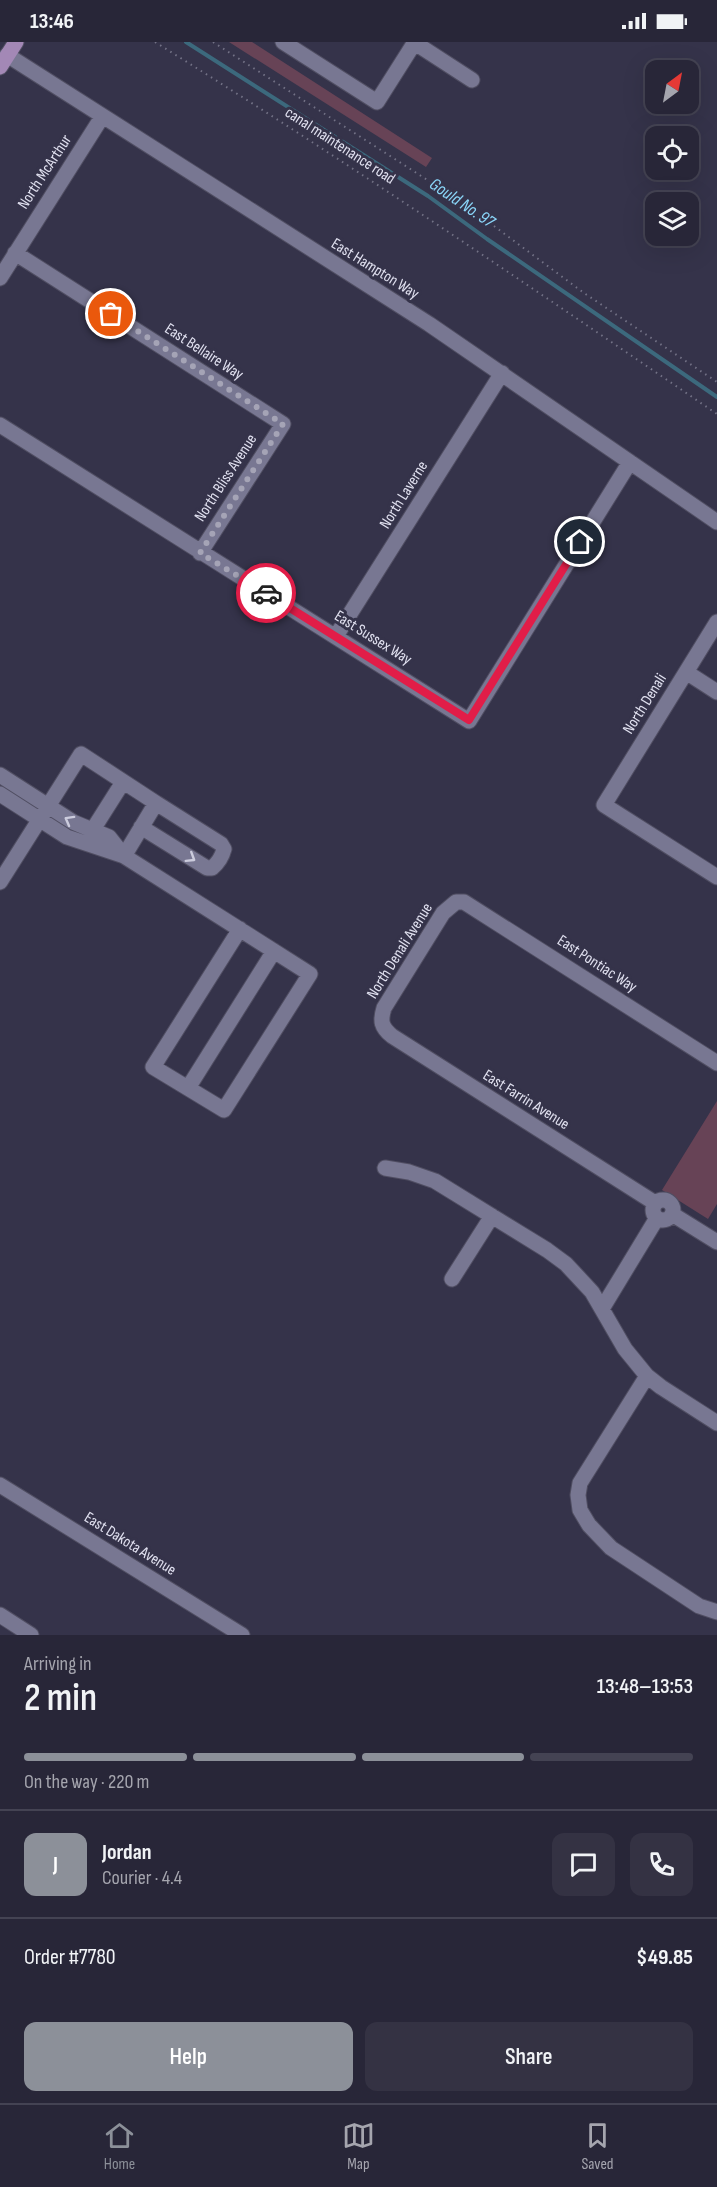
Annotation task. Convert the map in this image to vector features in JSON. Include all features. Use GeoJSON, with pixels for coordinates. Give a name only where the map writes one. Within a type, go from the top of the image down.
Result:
{"type":"FeatureCollection","features":[{"type":"Feature","properties":{"kind":"main road"},"geometry":{"type":"LineString","coordinates":[[4,55],[16,42]]}},
{"type":"Feature","properties":{"kind":"street"},"geometry":{"type":"LineString","coordinates":[[283,42],[377,102],[415,42],[472,80]]}},
{"type":"Feature","properties":{"kind":"street","name":"East Hampton Way"},"geometry":{"type":"LineString","coordinates":[[4,55],[429,324],[717,522]]}},
{"type":"Feature","properties":{"kind":"street","name":"North McArthur"},"geometry":{"type":"LineString","coordinates":[[0,278],[102,117]]}},
{"type":"Feature","properties":{"kind":"street","name":"East Bellaire Way"},"geometry":{"type":"LineString","coordinates":[[15,253],[283,424]]}},
{"type":"Feature","properties":{"kind":"street","name":"North Laverne"},"geometry":{"type":"LineString","coordinates":[[336,636],[502,373]]}},
{"type":"Feature","properties":{"kind":"street","name":"North Bliss Avenue"},"geometry":{"type":"LineString","coordinates":[[200,553],[283,424]]}},
{"type":"Feature","properties":{"kind":"street","name":"East Sussex Way"},"geometry":{"type":"LineString","coordinates":[[0,425],[200,553],[469,720],[630,462]]}},
{"type":"Feature","properties":{"kind":"street","name":"North Denali"},"geometry":{"type":"LineString","coordinates":[[717,622],[604,805],[717,877]]}},
{"type":"Feature","properties":{"kind":"street"},"geometry":{"type":"LineString","coordinates":[[686,672],[717,692]]}},
{"type":"Feature","properties":{"kind":"street"},"geometry":{"type":"LineString","coordinates":[[0,882],[81,754],[221,844],[224,849],[223,854],[216,865],[207,868],[141,828]]}},
{"type":"Feature","properties":{"kind":"street"},"geometry":{"type":"LineString","coordinates":[[0,775],[43,812],[67,837],[124,856],[240,929],[310,974],[224,1110],[153,1067],[240,929]]}},
{"type":"Feature","properties":{"kind":"street"},"geometry":{"type":"LineString","coordinates":[[92,831],[123,782]]}},
{"type":"Feature","properties":{"kind":"street"},"geometry":{"type":"LineString","coordinates":[[0,794],[109,837],[124,856]]}},
{"type":"Feature","properties":{"kind":"street"},"geometry":{"type":"LineString","coordinates":[[124,856],[156,803]]}},
{"type":"Feature","properties":{"kind":"street","name":"North Denali Avenue"},"geometry":{"type":"LineString","coordinates":[[381,1023],[384,1008],[444,913],[456,902]]}},
{"type":"Feature","properties":{"kind":"street","name":"East Pontiac Way"},"geometry":{"type":"LineString","coordinates":[[456,902],[471,904],[717,1064]]}},
{"type":"Feature","properties":{"kind":"street"},"geometry":{"type":"LineString","coordinates":[[188,1088],[274,951]]}},
{"type":"Feature","properties":{"kind":"street","name":"East Farrin Avenue"},"geometry":{"type":"LineString","coordinates":[[381,1023],[392,1036],[662,1212],[717,1242]]}},
{"type":"Feature","properties":{"kind":"street"},"geometry":{"type":"LineString","coordinates":[[385,1168],[409,1172],[435,1181],[566,1264],[587,1285],[603,1307],[625,1348],[647,1376],[660,1387],[717,1423]]}},
{"type":"Feature","properties":{"kind":"street"},"geometry":{"type":"LineString","coordinates":[[603,1307],[662,1212]]}},
{"type":"Feature","properties":{"kind":"street"},"geometry":{"type":"LineString","coordinates":[[452,1279],[492,1216]]}},
{"type":"Feature","properties":{"kind":"street"},"geometry":{"type":"LineString","coordinates":[[647,1376],[580,1483],[578,1496],[580,1510],[589,1525],[611,1548],[699,1606],[717,1612]]}},
{"type":"Feature","properties":{"kind":"street","name":"East Dakota Avenue"},"geometry":{"type":"LineString","coordinates":[[0,1485],[242,1635]]}},
{"type":"Feature","properties":{"kind":"street"},"geometry":{"type":"LineString","coordinates":[[0,1616],[31,1635]]}},
{"type":"Feature","properties":{"kind":"path","name":"canal maintenance road"},"geometry":{"type":"LineString","coordinates":[[155,42],[490,259],[717,414]]}},
{"type":"Feature","properties":{"kind":"path","name":"canal maintenance road"},"geometry":{"type":"LineString","coordinates":[[213,42],[463,203],[584,293],[717,382]]}},
{"type":"Feature","properties":{"kind":"shaded area"},"geometry":{"type":"Polygon","coordinates":[[[229,42],[252,42],[432,158],[426,167],[229,42]]]}},
{"type":"Feature","properties":{"kind":"shaded area"},"geometry":{"type":"Polygon","coordinates":[[[717,1101],[717,1204],[708,1219],[662,1190],[717,1101]]]}},
{"type":"Feature","properties":{"kind":"waterway","name":"Gould No. 97"},"geometry":{"type":"LineString","coordinates":[[186,42],[428,196],[717,397]]}},
{"type":"Feature","properties":{"kind":"way so far"},"geometry":{"type":"LineString","coordinates":[[111,314],[283,424],[200,553],[266,593]]}},
{"type":"Feature","properties":{"kind":"route"},"geometry":{"type":"LineString","coordinates":[[266,593],[469,720],[580,542]]}}]}
